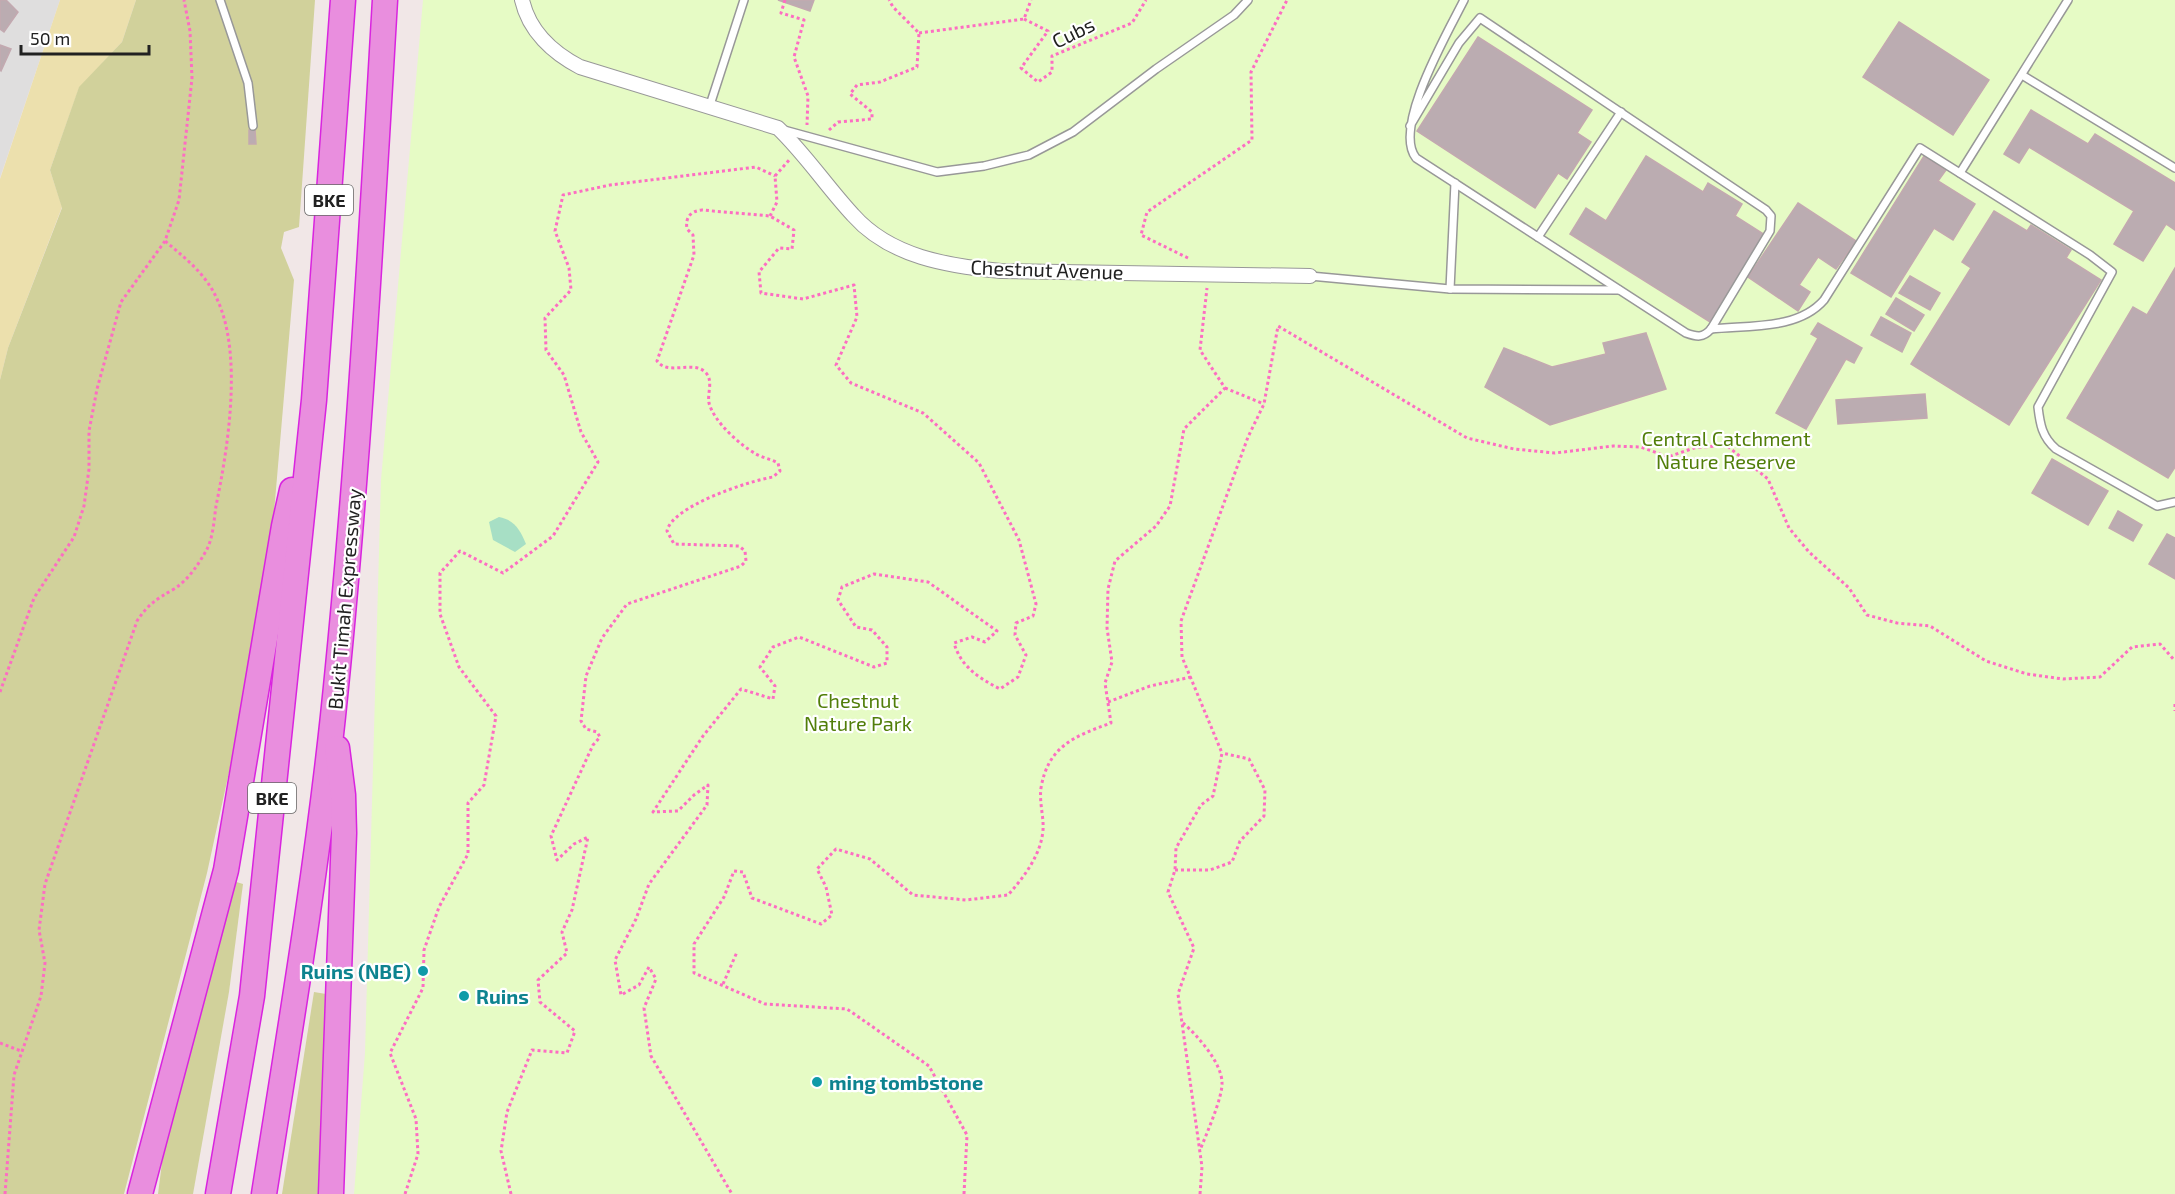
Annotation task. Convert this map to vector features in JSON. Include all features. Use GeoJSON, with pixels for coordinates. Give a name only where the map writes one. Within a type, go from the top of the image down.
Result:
{"type":"FeatureCollection","features":[{"type":"Feature","properties":{"kind":"highway","name":"BKE"},"geometry":{"type":"LineString","coordinates":[[218,1194],[252,996],[315,400],[343,0]]}},
{"type":"Feature","properties":{"kind":"highway","name":"Bukit Timah Expressway"},"geometry":{"type":"LineString","coordinates":[[264,1194],[295,1001],[333,716],[362,403],[385,0]]}},
{"type":"Feature","properties":{"kind":"highway"},"geometry":{"type":"LineString","coordinates":[[140,1194],[226,870],[284,526],[315,400]]}},
{"type":"Feature","properties":{"kind":"highway"},"geometry":{"type":"LineString","coordinates":[[331,1194],[344,833],[343,795],[333,716]]}},
{"type":"Feature","properties":{"kind":"street","name":"Chestnut Avenue"},"geometry":{"type":"LineString","coordinates":[[522,0],[528,17],[539,36],[567,61],[637,87],[778,128],[799,148],[855,217],[898,248],[916,255],[955,266],[1000,271],[1310,276]]}},
{"type":"Feature","properties":{"kind":"lane"},"geometry":{"type":"LineString","coordinates":[[220,0],[248,83],[253,126]]}},
{"type":"Feature","properties":{"kind":"lane"},"geometry":{"type":"LineString","coordinates":[[709,108],[744,0]]}},
{"type":"Feature","properties":{"kind":"lane"},"geometry":{"type":"LineString","coordinates":[[778,128],[938,172],[984,166],[1029,154],[1073,132],[1156,69],[1234,15],[1248,0]]}},
{"type":"Feature","properties":{"kind":"lane"},"geometry":{"type":"LineString","coordinates":[[1410,126],[1459,43],[1480,18],[1766,210],[1771,216],[1770,231],[1711,329],[1705,335],[1696,337],[1686,333],[1416,158],[1410,150],[1408,139],[1410,126],[1424,82],[1464,0]]}},
{"type":"Feature","properties":{"kind":"lane"},"geometry":{"type":"LineString","coordinates":[[1960,174],[2068,0]]}},
{"type":"Feature","properties":{"kind":"lane"},"geometry":{"type":"LineString","coordinates":[[2022,75],[2175,168]]}},
{"type":"Feature","properties":{"kind":"lane"},"geometry":{"type":"LineString","coordinates":[[1538,237],[1621,112]]}},
{"type":"Feature","properties":{"kind":"lane"},"geometry":{"type":"LineString","coordinates":[[1711,329],[1794,321],[1818,307],[1920,148],[2090,255],[2112,272],[2038,407],[2040,424],[2048,442],[2157,506],[2175,502]]}},
{"type":"Feature","properties":{"kind":"lane"},"geometry":{"type":"LineString","coordinates":[[1450,289],[1455,183]]}},
{"type":"Feature","properties":{"kind":"lane"},"geometry":{"type":"LineString","coordinates":[[1310,276],[1450,289],[1620,290]]}},
{"type":"Feature","properties":{"kind":"path"},"geometry":{"type":"LineString","coordinates":[[0,692],[34,598],[74,537],[84,506],[89,469],[89,431],[97,389],[122,302],[165,241],[179,200],[192,78],[190,31],[184,0]]}},
{"type":"Feature","properties":{"kind":"path"},"geometry":{"type":"LineString","coordinates":[[785,0],[781,13],[804,20],[794,57],[808,96],[806,136]]}},
{"type":"Feature","properties":{"kind":"path"},"geometry":{"type":"LineString","coordinates":[[819,139],[838,122],[872,118],[872,112],[850,94],[857,85],[880,82],[917,67],[919,33],[889,0]]}},
{"type":"Feature","properties":{"kind":"path"},"geometry":{"type":"LineString","coordinates":[[919,33],[1024,19],[1031,0]]}},
{"type":"Feature","properties":{"kind":"path","name":"Cubs"},"geometry":{"type":"LineString","coordinates":[[1024,19],[1048,31],[1021,68],[1038,82],[1052,72],[1052,56],[1132,23],[1146,0]]}},
{"type":"Feature","properties":{"kind":"path"},"geometry":{"type":"LineString","coordinates":[[1194,273],[1195,261],[1141,235],[1147,212],[1252,140],[1251,72],[1287,0]]}},
{"type":"Feature","properties":{"kind":"path"},"geometry":{"type":"LineString","coordinates":[[405,1194],[418,1154],[416,1119],[390,1053],[423,988],[424,950],[439,907],[468,854],[468,803],[484,785],[496,716],[459,667],[440,614],[440,573],[460,551],[503,573],[539,549],[553,536],[598,462],[581,432],[564,375],[546,350],[545,318],[572,290],[569,268],[555,231],[563,195],[610,185],[756,167],[775,176],[777,202],[770,216]]}},
{"type":"Feature","properties":{"kind":"path"},"geometry":{"type":"LineString","coordinates":[[511,1194],[501,1151],[507,1112],[532,1050],[567,1053],[575,1031],[540,1002],[538,980],[567,953],[562,932],[572,910],[588,837],[574,844],[557,860],[551,836],[593,745],[600,737],[597,732],[586,729],[581,721],[586,676],[602,638],[627,604],[741,566],[746,561],[745,551],[739,546],[674,544],[667,531],[670,522],[720,492],[773,477],[780,471],[778,463],[758,455],[743,445],[714,414],[708,396],[709,378],[704,371],[696,368],[665,367],[657,361],[694,255],[695,245],[693,236],[687,229],[687,219],[693,212],[702,210],[770,216],[794,230],[792,249],[779,248],[759,272],[761,293],[803,299],[854,285],[857,317],[836,365],[851,383],[922,413],[979,463],[1019,540],[1036,603],[1033,616],[1016,623],[1015,635],[1026,655],[1018,676],[1000,689],[977,677],[958,656],[954,643],[972,637],[985,642],[997,631],[928,582],[874,574],[842,587],[838,600],[856,627],[872,630],[887,647],[887,663],[874,667],[800,637],[773,647],[760,667],[776,686],[773,699],[741,689],[703,736],[653,812],[678,812],[694,795],[708,785],[706,805],[649,884],[636,919],[615,960],[621,995],[639,985],[649,967],[656,979],[644,1008],[651,1056],[732,1194]]}},
{"type":"Feature","properties":{"kind":"path"},"geometry":{"type":"LineString","coordinates":[[5,1194],[14,1075],[41,996],[45,963],[39,930],[45,884],[137,621],[146,607],[159,596],[174,589],[194,570],[208,548],[229,441],[230,333],[217,297],[195,266],[165,241]]}},
{"type":"Feature","properties":{"kind":"path"},"geometry":{"type":"LineString","coordinates":[[1209,273],[1200,350],[1225,388],[1264,404]]}},
{"type":"Feature","properties":{"kind":"path"},"geometry":{"type":"LineString","coordinates":[[1200,1194],[1199,1152],[1178,994],[1194,948],[1168,892],[1175,870],[1176,848],[1201,805],[1213,796],[1222,753],[1182,657],[1181,621],[1248,437],[1264,404],[1278,326],[1467,438],[1514,449],[1555,453],[1613,446],[1641,447],[1668,456],[1694,448],[1726,445],[1768,479],[1789,528],[1809,552],[1849,588],[1868,615],[1897,623],[1930,627],[1986,661],[2027,674],[2063,679],[2100,677],[2132,647],[2160,644],[2175,661]]}},
{"type":"Feature","properties":{"kind":"path"},"geometry":{"type":"LineString","coordinates":[[964,1194],[967,1135],[929,1066],[847,1009],[765,1004],[694,973],[694,944],[724,897],[734,872],[743,872],[752,898],[821,924],[832,915],[826,887],[818,869],[836,849],[870,859],[913,895],[966,900],[1008,895],[1029,870],[1043,831],[1041,789],[1053,755],[1073,736],[1111,723],[1105,683],[1112,662],[1107,628],[1108,590],[1115,561],[1156,526],[1170,506],[1184,429],[1225,388]]}},
{"type":"Feature","properties":{"kind":"path"},"geometry":{"type":"LineString","coordinates":[[1108,702],[1150,686],[1191,677]]}},
{"type":"Feature","properties":{"kind":"path"},"geometry":{"type":"LineString","coordinates":[[2175,704],[2175,711]]}},
{"type":"Feature","properties":{"kind":"path"},"geometry":{"type":"LineString","coordinates":[[1175,870],[1210,870],[1232,862],[1240,841],[1264,816],[1265,790],[1249,759],[1222,753]]}},
{"type":"Feature","properties":{"kind":"path"},"geometry":{"type":"LineString","coordinates":[[723,984],[737,952]]}},
{"type":"Feature","properties":{"kind":"path"},"geometry":{"type":"LineString","coordinates":[[1182,1022],[1209,1050],[1222,1082],[1214,1114],[1199,1152]]}},
{"type":"Feature","properties":{"kind":"path"},"geometry":{"type":"LineString","coordinates":[[0,1043],[21,1051]]}},
{"type":"Feature","properties":{"kind":"shaded area"},"geometry":{"type":"Polygon","coordinates":[[[0,0],[60,0],[0,178],[0,0]]]}},
{"type":"Feature","properties":{"kind":"shaded area"},"geometry":{"type":"Polygon","coordinates":[[[60,0],[136,0],[122,42],[79,88],[50,170],[62,207],[8,348],[0,380],[0,179],[60,0]]]}},
{"type":"Feature","properties":{"kind":"shaded area"},"geometry":{"type":"Polygon","coordinates":[[[136,0],[315,0],[299,227],[284,232],[281,248],[294,280],[273,524],[241,717],[207,873],[124,1194],[0,1194],[0,380],[8,348],[62,208],[50,170],[79,87],[122,42],[136,0]]]}},
{"type":"Feature","properties":{"kind":"shaded area"},"geometry":{"type":"Polygon","coordinates":[[[499,517],[513,523],[524,539],[526,544],[515,552],[493,540],[489,522],[499,517]]]}},
{"type":"Feature","properties":{"kind":"shaded area"},"geometry":{"type":"Polygon","coordinates":[[[233,881],[243,884],[229,992],[193,1194],[158,1194],[165,1139],[233,881]]]}},
{"type":"Feature","properties":{"kind":"shaded area"},"geometry":{"type":"Polygon","coordinates":[[[314,992],[326,994],[318,1194],[282,1194],[314,992]]]}},
{"type":"Feature","properties":{"kind":"green space"},"geometry":{"type":"Polygon","coordinates":[[[423,0],[2175,0],[2175,1194],[354,1194],[365,1053],[381,480],[423,0]]]}},
{"type":"Feature","properties":{"kind":"building"},"geometry":{"type":"Polygon","coordinates":[[[0,0],[6,0],[18,12],[4,32],[0,29],[0,0]]]}},
{"type":"Feature","properties":{"kind":"building"},"geometry":{"type":"Polygon","coordinates":[[[778,0],[814,0],[810,11],[778,0]]]}},
{"type":"Feature","properties":{"kind":"building"},"geometry":{"type":"Polygon","coordinates":[[[1899,22],[1989,80],[1953,135],[1863,77],[1899,22]]]}},
{"type":"Feature","properties":{"kind":"building"},"geometry":{"type":"Polygon","coordinates":[[[1478,37],[1592,110],[1577,133],[1591,142],[1567,179],[1558,173],[1535,208],[1417,131],[1478,37]]]}},
{"type":"Feature","properties":{"kind":"building"},"geometry":{"type":"Polygon","coordinates":[[[0,45],[11,49],[1,71],[0,70],[0,45]]]}},
{"type":"Feature","properties":{"kind":"building"},"geometry":{"type":"Polygon","coordinates":[[[2031,110],[2088,144],[2095,134],[2175,183],[2175,230],[2166,224],[2143,261],[2114,244],[2134,211],[2029,147],[2019,163],[2004,154],[2031,110]]]}},
{"type":"Feature","properties":{"kind":"building"},"geometry":{"type":"Polygon","coordinates":[[[249,130],[255,130],[256,144],[249,144],[249,130]]]}},
{"type":"Feature","properties":{"kind":"building"},"geometry":{"type":"Polygon","coordinates":[[[1646,156],[1703,192],[1708,183],[1742,204],[1735,216],[1765,235],[1710,322],[1570,234],[1586,208],[1606,221],[1646,156]]]}},
{"type":"Feature","properties":{"kind":"building"},"geometry":{"type":"Polygon","coordinates":[[[1924,156],[1946,170],[1938,181],[1975,204],[1953,240],[1934,228],[1891,297],[1851,273],[1924,156]]]}},
{"type":"Feature","properties":{"kind":"building"},"geometry":{"type":"Polygon","coordinates":[[[1798,203],[1856,241],[1836,269],[1818,257],[1799,285],[1810,292],[1798,311],[1748,277],[1798,203]]]}},
{"type":"Feature","properties":{"kind":"building"},"geometry":{"type":"Polygon","coordinates":[[[1994,211],[2027,231],[2031,225],[2071,250],[2066,258],[2101,280],[2009,425],[1911,364],[1971,268],[1962,262],[1994,211]]]}},
{"type":"Feature","properties":{"kind":"building"},"geometry":{"type":"Polygon","coordinates":[[[2175,268],[2175,467],[2168,478],[2067,418],[2133,307],[2147,315],[2175,268]]]}},
{"type":"Feature","properties":{"kind":"building"},"geometry":{"type":"Polygon","coordinates":[[[1910,276],[1940,293],[1930,310],[1899,293],[1910,276]]]}},
{"type":"Feature","properties":{"kind":"building"},"geometry":{"type":"Polygon","coordinates":[[[1896,298],[1924,315],[1914,331],[1886,314],[1896,298]]]}},
{"type":"Feature","properties":{"kind":"building"},"geometry":{"type":"Polygon","coordinates":[[[1881,317],[1911,333],[1902,352],[1871,335],[1881,317]]]}},
{"type":"Feature","properties":{"kind":"building"},"geometry":{"type":"Polygon","coordinates":[[[1818,323],[1862,348],[1854,363],[1846,359],[1806,429],[1776,413],[1818,338],[1811,334],[1818,323]]]}},
{"type":"Feature","properties":{"kind":"building"},"geometry":{"type":"Polygon","coordinates":[[[1646,333],[1666,389],[1550,425],[1485,387],[1504,348],[1552,367],[1606,354],[1603,343],[1646,333]]]}},
{"type":"Feature","properties":{"kind":"building"},"geometry":{"type":"Polygon","coordinates":[[[1925,394],[1927,418],[1838,424],[1836,400],[1925,394]]]}},
{"type":"Feature","properties":{"kind":"building"},"geometry":{"type":"Polygon","coordinates":[[[2052,459],[2108,491],[2088,525],[2032,493],[2052,459]]]}},
{"type":"Feature","properties":{"kind":"building"},"geometry":{"type":"Polygon","coordinates":[[[2118,511],[2142,525],[2133,541],[2109,528],[2118,511]]]}},
{"type":"Feature","properties":{"kind":"building"},"geometry":{"type":"Polygon","coordinates":[[[2167,534],[2175,538],[2175,579],[2149,564],[2167,534]]]}},
{"type":"Feature","properties":{"kind":"place","name":"Ruins (NBE)"},"geometry":{"type":"Point","coordinates":[423,971]}},
{"type":"Feature","properties":{"kind":"place","name":"Ruins"},"geometry":{"type":"Point","coordinates":[464,996]}},
{"type":"Feature","properties":{"kind":"place","name":"ming tombstone"},"geometry":{"type":"Point","coordinates":[817,1082]}},
{"type":"Feature","properties":{"kind":"park label","name":"Central Catchment Nature Reserve"},"geometry":{"type":"Point","coordinates":[1726,450]}},
{"type":"Feature","properties":{"kind":"park label","name":"Chestnut Nature Park"},"geometry":{"type":"Point","coordinates":[858,712]}}]}
